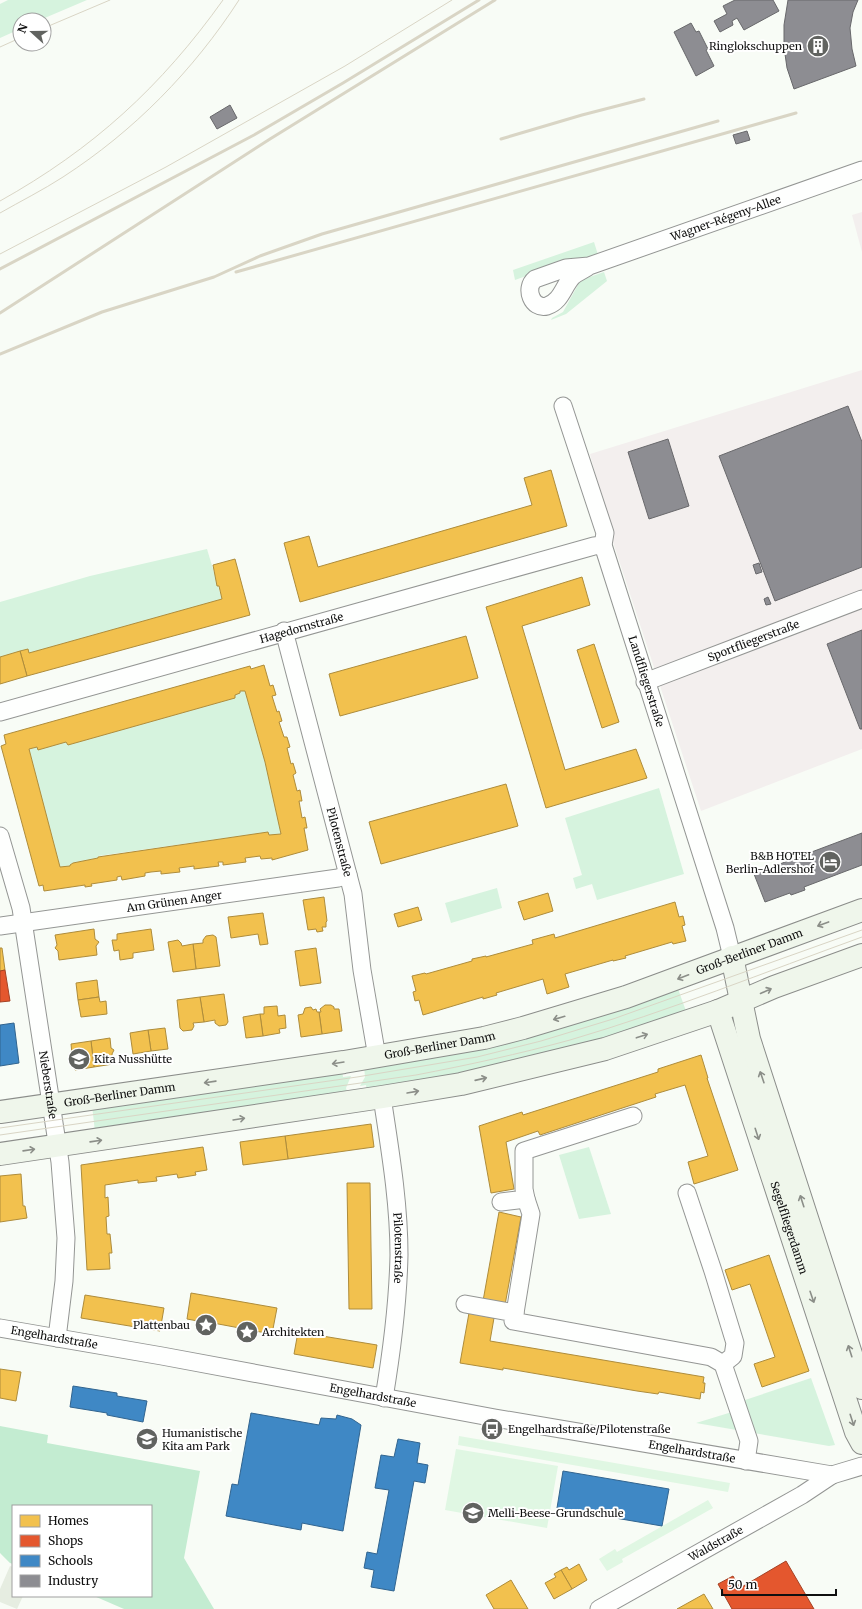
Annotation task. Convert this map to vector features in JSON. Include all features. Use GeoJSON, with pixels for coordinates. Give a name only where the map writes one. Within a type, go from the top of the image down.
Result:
{"type":"FeatureCollection","features":[{"type":"Feature","properties":{"kind":"main road","name":"Groß-Berliner Damm"},"geometry":{"type":"LineString","coordinates":[[0,1112],[377,1057],[476,1039],[523,1028],[626,997],[862,910]]}},
{"type":"Feature","properties":{"kind":"main road"},"geometry":{"type":"LineString","coordinates":[[0,1154],[382,1098],[461,1084],[605,1048],[718,1011],[774,987],[862,955]]}},
{"type":"Feature","properties":{"kind":"main road","name":"Segelfliegerdamm"},"geometry":{"type":"LineString","coordinates":[[732,957],[749,1039],[862,1388]]}},
{"type":"Feature","properties":{"kind":"main road"},"geometry":{"type":"LineString","coordinates":[[718,1011],[732,957]]}},
{"type":"Feature","properties":{"kind":"main road","name":"Segelfliegerdamm"},"geometry":{"type":"LineString","coordinates":[[718,1011],[856,1432],[862,1443]]}},
{"type":"Feature","properties":{"kind":"street","name":"Wagner-Régeny-Allee"},"geometry":{"type":"LineString","coordinates":[[589,266],[862,170]]}},
{"type":"Feature","properties":{"kind":"street","name":"Landfliegerstraße"},"geometry":{"type":"LineString","coordinates":[[563,406],[605,533],[602,545],[732,957]]}},
{"type":"Feature","properties":{"kind":"street","name":"Hagedornstraße"},"geometry":{"type":"LineString","coordinates":[[0,712],[284,631],[602,545]]}},
{"type":"Feature","properties":{"kind":"street","name":"Sportfliegerstraße"},"geometry":{"type":"LineString","coordinates":[[645,682],[862,599]]}},
{"type":"Feature","properties":{"kind":"street","name":"Pilotenstraße"},"geometry":{"type":"LineString","coordinates":[[284,631],[353,894],[362,970],[377,1057]]}},
{"type":"Feature","properties":{"kind":"street","name":"Nieberstraße"},"geometry":{"type":"LineString","coordinates":[[0,836],[23,922],[58,1146],[66,1238],[64,1281],[56,1338]]}},
{"type":"Feature","properties":{"kind":"street","name":"Am Grünen Anger"},"geometry":{"type":"LineString","coordinates":[[0,926],[338,878],[348,875]]}},
{"type":"Feature","properties":{"kind":"street","name":"Pilotenstraße"},"geometry":{"type":"LineString","coordinates":[[382,1098],[395,1183],[399,1254],[396,1310],[391,1359],[384,1398]]}},
{"type":"Feature","properties":{"kind":"street"},"geometry":{"type":"LineString","coordinates":[[633,1116],[524,1151],[524,1189],[532,1214],[513,1321],[711,1357],[724,1364],[733,1356],[735,1342],[687,1193]]}},
{"type":"Feature","properties":{"kind":"street"},"geometry":{"type":"LineString","coordinates":[[500,1202],[526,1199]]}},
{"type":"Feature","properties":{"kind":"street"},"geometry":{"type":"LineString","coordinates":[[465,1304],[515,1313]]}},
{"type":"Feature","properties":{"kind":"street","name":"Engelhardstraße"},"geometry":{"type":"LineString","coordinates":[[0,1328],[495,1418],[832,1475],[862,1466]]}},
{"type":"Feature","properties":{"kind":"street","name":"Engelhardstraße"},"geometry":{"type":"LineString","coordinates":[[724,1364],[749,1441],[746,1461]]}},
{"type":"Feature","properties":{"kind":"street","name":"Waldstraße"},"geometry":{"type":"LineString","coordinates":[[599,1609],[802,1495],[832,1475]]}},
{"type":"Feature","properties":{"kind":"shaded area"},"geometry":{"type":"Polygon","coordinates":[[[862,212],[862,252],[852,215],[862,212]]]}},
{"type":"Feature","properties":{"kind":"shaded area"},"geometry":{"type":"Polygon","coordinates":[[[862,370],[862,749],[701,811],[611,536],[590,454],[862,370]]]}},
{"type":"Feature","properties":{"kind":"shaded area"},"geometry":{"type":"Polygon","coordinates":[[[10,1566],[12,1567],[12,1597],[23,1597],[17,1609],[0,1602],[0,1589],[10,1566]]]}},
{"type":"Feature","properties":{"kind":"green space"},"geometry":{"type":"Polygon","coordinates":[[[8,0],[87,0],[52,15],[52,12],[12,12],[12,33],[0,38],[0,4],[8,0]]]}},
{"type":"Feature","properties":{"kind":"green space"},"geometry":{"type":"Polygon","coordinates":[[[594,242],[599,258],[570,260],[515,280],[513,270],[594,242]]]}},
{"type":"Feature","properties":{"kind":"green space"},"geometry":{"type":"Polygon","coordinates":[[[604,272],[607,281],[566,314],[551,320],[563,312],[579,283],[584,279],[604,272]]]}},
{"type":"Feature","properties":{"kind":"green space"},"geometry":{"type":"Polygon","coordinates":[[[207,549],[222,599],[29,653],[0,657],[0,602],[90,576],[207,549]]]}},
{"type":"Feature","properties":{"kind":"green space"},"geometry":{"type":"Polygon","coordinates":[[[240,691],[245,691],[265,762],[281,834],[269,835],[268,832],[98,856],[98,858],[73,863],[70,866],[60,867],[29,749],[37,747],[38,750],[66,742],[68,745],[235,698],[235,695],[240,693],[240,691]]]}},
{"type":"Feature","properties":{"kind":"green space"},"geometry":{"type":"Polygon","coordinates":[[[659,788],[684,874],[597,900],[592,884],[576,889],[573,878],[582,875],[565,818],[659,788]]]}},
{"type":"Feature","properties":{"kind":"green space"},"geometry":{"type":"Polygon","coordinates":[[[497,888],[502,908],[451,923],[445,903],[497,888]]]}},
{"type":"Feature","properties":{"kind":"green space"},"geometry":{"type":"Polygon","coordinates":[[[677,986],[686,1011],[622,1033],[553,1054],[367,1092],[366,1085],[360,1086],[365,1077],[364,1066],[677,986]]]}},
{"type":"Feature","properties":{"kind":"green space"},"geometry":{"type":"Polygon","coordinates":[[[342,1069],[343,1077],[351,1076],[346,1088],[348,1095],[95,1132],[92,1105],[342,1069]]]}},
{"type":"Feature","properties":{"kind":"green space"},"geometry":{"type":"Polygon","coordinates":[[[589,1147],[611,1214],[579,1219],[559,1155],[589,1147]]]}},
{"type":"Feature","properties":{"kind":"green space"},"geometry":{"type":"Polygon","coordinates":[[[811,1378],[835,1445],[829,1446],[696,1423],[745,1408],[742,1401],[811,1378]]]}},
{"type":"Feature","properties":{"kind":"green space"},"geometry":{"type":"Polygon","coordinates":[[[0,1426],[48,1435],[47,1443],[200,1471],[184,1558],[214,1609],[124,1609],[96,1597],[152,1597],[152,1505],[12,1505],[12,1564],[0,1553],[0,1426]]]}},
{"type":"Feature","properties":{"kind":"green space"},"geometry":{"type":"Polygon","coordinates":[[[459,1436],[730,1483],[728,1492],[458,1445],[459,1436]]]}},
{"type":"Feature","properties":{"kind":"green space"},"geometry":{"type":"Polygon","coordinates":[[[456,1449],[558,1466],[547,1528],[445,1510],[456,1449]]]}},
{"type":"Feature","properties":{"kind":"green space"},"geometry":{"type":"Polygon","coordinates":[[[708,1500],[713,1508],[622,1559],[623,1562],[607,1571],[599,1559],[615,1549],[617,1552],[708,1500]]]}},
{"type":"Feature","properties":{"kind":"building: Homes"},"geometry":{"type":"Polygon","coordinates":[[[551,470],[567,526],[300,602],[284,543],[309,536],[318,567],[532,505],[524,478],[551,470]]]}},
{"type":"Feature","properties":{"kind":"building: Homes"},"geometry":{"type":"Polygon","coordinates":[[[235,559],[250,615],[27,676],[20,651],[28,649],[29,653],[222,599],[219,586],[217,586],[213,565],[235,559]]]}},
{"type":"Feature","properties":{"kind":"building: Homes"},"geometry":{"type":"Polygon","coordinates":[[[582,577],[590,605],[522,626],[565,770],[636,749],[647,778],[546,808],[486,607],[582,577]]]}},
{"type":"Feature","properties":{"kind":"building: Homes"},"geometry":{"type":"Polygon","coordinates":[[[466,636],[478,678],[340,716],[329,674],[466,636]]]}},
{"type":"Feature","properties":{"kind":"building: Homes"},"geometry":{"type":"Polygon","coordinates":[[[594,644],[619,722],[602,728],[577,650],[594,644]]]}},
{"type":"Feature","properties":{"kind":"building: Homes"},"geometry":{"type":"Polygon","coordinates":[[[20,651],[27,676],[0,684],[0,657],[20,651]]]}},
{"type":"Feature","properties":{"kind":"building: Homes"},"geometry":{"type":"Polygon","coordinates":[[[264,665],[270,686],[273,685],[276,695],[272,696],[277,712],[279,711],[282,721],[279,722],[284,737],[287,737],[290,747],[287,748],[291,764],[293,763],[296,773],[293,775],[297,791],[300,790],[302,801],[299,801],[302,818],[305,817],[307,828],[304,828],[308,850],[272,860],[272,858],[261,859],[260,856],[245,858],[246,862],[223,865],[223,862],[218,862],[219,866],[194,869],[194,866],[179,868],[180,872],[161,874],[161,871],[151,872],[145,873],[145,876],[122,880],[121,876],[117,877],[117,880],[91,884],[92,886],[85,887],[85,885],[44,891],[43,885],[39,886],[1,746],[6,744],[4,735],[250,666],[251,669],[264,665]],[[240,691],[240,693],[235,695],[235,698],[68,745],[66,742],[38,750],[37,747],[29,749],[60,867],[70,866],[73,863],[98,857],[268,832],[269,835],[281,834],[265,762],[245,691],[240,691]]]}},
{"type":"Feature","properties":{"kind":"building: Homes"},"geometry":{"type":"Polygon","coordinates":[[[506,784],[518,826],[381,864],[369,822],[506,784]]]}},
{"type":"Feature","properties":{"kind":"building: Homes"},"geometry":{"type":"Polygon","coordinates":[[[548,893],[553,911],[524,920],[518,902],[548,893]]]}},
{"type":"Feature","properties":{"kind":"building: Homes"},"geometry":{"type":"Polygon","coordinates":[[[324,897],[327,921],[326,927],[322,927],[323,931],[317,932],[316,929],[308,930],[303,900],[324,897]]]}},
{"type":"Feature","properties":{"kind":"building: Homes"},"geometry":{"type":"Polygon","coordinates":[[[675,902],[679,917],[683,916],[685,925],[682,926],[686,941],[673,944],[672,942],[625,956],[626,958],[613,960],[565,974],[569,987],[547,994],[543,979],[496,993],[497,995],[483,999],[483,997],[423,1015],[419,1000],[415,1001],[413,992],[416,991],[412,976],[426,974],[472,961],[472,959],[486,957],[533,944],[532,940],[554,934],[555,938],[675,902]]]}},
{"type":"Feature","properties":{"kind":"building: Homes"},"geometry":{"type":"Polygon","coordinates":[[[418,907],[422,920],[398,927],[394,914],[418,907]]]}},
{"type":"Feature","properties":{"kind":"building: Homes"},"geometry":{"type":"Polygon","coordinates":[[[263,913],[268,944],[260,945],[258,934],[231,938],[228,917],[263,913]]]}},
{"type":"Feature","properties":{"kind":"building: Homes"},"geometry":{"type":"Polygon","coordinates":[[[94,929],[95,939],[99,942],[96,946],[97,955],[59,960],[58,951],[55,948],[57,945],[55,935],[94,929]]]}},
{"type":"Feature","properties":{"kind":"building: Homes"},"geometry":{"type":"Polygon","coordinates":[[[151,929],[154,950],[133,953],[133,958],[120,960],[119,950],[114,951],[112,940],[117,940],[117,934],[151,929]]]}},
{"type":"Feature","properties":{"kind":"building: Homes"},"geometry":{"type":"Polygon","coordinates":[[[213,935],[216,937],[220,966],[196,969],[193,944],[203,943],[206,936],[213,935]]]}},
{"type":"Feature","properties":{"kind":"building: Homes"},"geometry":{"type":"Polygon","coordinates":[[[178,940],[182,946],[193,944],[196,969],[173,972],[168,942],[178,940]]]}},
{"type":"Feature","properties":{"kind":"building: Homes"},"geometry":{"type":"Polygon","coordinates":[[[0,948],[2,948],[5,970],[0,971],[0,948]]]}},
{"type":"Feature","properties":{"kind":"building: Homes"},"geometry":{"type":"Polygon","coordinates":[[[316,948],[321,983],[300,986],[295,951],[316,948]]]}},
{"type":"Feature","properties":{"kind":"building: Homes"},"geometry":{"type":"Polygon","coordinates":[[[97,980],[99,997],[78,1000],[76,983],[97,980]]]}},
{"type":"Feature","properties":{"kind":"building: Homes"},"geometry":{"type":"Polygon","coordinates":[[[224,994],[228,1022],[226,1025],[219,1026],[215,1023],[215,1020],[204,1022],[200,997],[224,994]]]}},
{"type":"Feature","properties":{"kind":"building: Homes"},"geometry":{"type":"Polygon","coordinates":[[[99,997],[100,1002],[106,1001],[107,1014],[81,1017],[78,1000],[99,997]]]}},
{"type":"Feature","properties":{"kind":"building: Homes"},"geometry":{"type":"Polygon","coordinates":[[[200,997],[204,1022],[193,1023],[194,1026],[192,1030],[183,1031],[180,1028],[177,1000],[200,997]]]}},
{"type":"Feature","properties":{"kind":"building: Homes"},"geometry":{"type":"Polygon","coordinates":[[[325,1005],[331,1005],[334,1009],[339,1009],[342,1031],[322,1034],[319,1012],[321,1012],[320,1009],[325,1005]]]}},
{"type":"Feature","properties":{"kind":"building: Homes"},"geometry":{"type":"Polygon","coordinates":[[[277,1006],[278,1016],[285,1015],[286,1028],[279,1029],[280,1033],[263,1036],[260,1014],[264,1014],[264,1007],[277,1006]]]}},
{"type":"Feature","properties":{"kind":"building: Homes"},"geometry":{"type":"Polygon","coordinates":[[[311,1007],[313,1010],[316,1009],[317,1012],[319,1012],[322,1034],[301,1037],[298,1015],[303,1014],[305,1008],[311,1007]]]}},
{"type":"Feature","properties":{"kind":"building: Homes"},"geometry":{"type":"Polygon","coordinates":[[[260,1014],[263,1036],[246,1038],[243,1017],[260,1014]]]}},
{"type":"Feature","properties":{"kind":"building: Homes"},"geometry":{"type":"Polygon","coordinates":[[[165,1028],[168,1049],[151,1051],[148,1030],[165,1028]]]}},
{"type":"Feature","properties":{"kind":"building: Homes"},"geometry":{"type":"Polygon","coordinates":[[[148,1030],[151,1051],[133,1054],[130,1033],[148,1030]]]}},
{"type":"Feature","properties":{"kind":"building: Homes"},"geometry":{"type":"Polygon","coordinates":[[[110,1038],[111,1048],[114,1050],[112,1054],[113,1064],[94,1067],[91,1041],[110,1038]]]}},
{"type":"Feature","properties":{"kind":"building: Homes"},"geometry":{"type":"Polygon","coordinates":[[[91,1041],[94,1067],[75,1070],[73,1060],[70,1057],[72,1054],[71,1044],[91,1041]]]}},
{"type":"Feature","properties":{"kind":"building: Homes"},"geometry":{"type":"Polygon","coordinates":[[[701,1055],[707,1078],[738,1170],[694,1184],[688,1162],[708,1156],[685,1085],[655,1094],[656,1097],[540,1135],[538,1131],[506,1142],[514,1189],[491,1193],[479,1126],[522,1112],[523,1115],[658,1072],[658,1069],[701,1055]]]}},
{"type":"Feature","properties":{"kind":"building: Homes"},"geometry":{"type":"Polygon","coordinates":[[[371,1124],[374,1147],[288,1159],[285,1136],[371,1124]]]}},
{"type":"Feature","properties":{"kind":"building: Homes"},"geometry":{"type":"Polygon","coordinates":[[[285,1136],[288,1159],[243,1165],[240,1142],[285,1136]]]}},
{"type":"Feature","properties":{"kind":"building: Homes"},"geometry":{"type":"Polygon","coordinates":[[[203,1147],[207,1170],[195,1172],[196,1175],[178,1178],[177,1174],[156,1177],[157,1181],[138,1183],[138,1180],[105,1185],[105,1198],[108,1197],[109,1216],[106,1217],[107,1234],[110,1234],[112,1253],[109,1253],[110,1269],[87,1270],[81,1165],[203,1147]]]}},
{"type":"Feature","properties":{"kind":"building: Homes"},"geometry":{"type":"Polygon","coordinates":[[[21,1174],[23,1206],[25,1206],[27,1218],[0,1222],[0,1176],[21,1174]]]}},
{"type":"Feature","properties":{"kind":"building: Homes"},"geometry":{"type":"Polygon","coordinates":[[[347,1183],[370,1183],[372,1309],[349,1309],[347,1183]]]}},
{"type":"Feature","properties":{"kind":"building: Homes"},"geometry":{"type":"Polygon","coordinates":[[[499,1212],[521,1217],[505,1305],[483,1301],[499,1212]]]}},
{"type":"Feature","properties":{"kind":"building: Homes"},"geometry":{"type":"Polygon","coordinates":[[[769,1255],[809,1371],[762,1387],[754,1364],[775,1357],[750,1284],[732,1290],[725,1270],[769,1255]]]}},
{"type":"Feature","properties":{"kind":"building: Homes"},"geometry":{"type":"Polygon","coordinates":[[[191,1293],[277,1308],[272,1334],[255,1331],[254,1334],[245,1332],[245,1329],[213,1323],[212,1326],[206,1325],[203,1324],[203,1322],[187,1319],[191,1293]]]}},
{"type":"Feature","properties":{"kind":"building: Homes"},"geometry":{"type":"Polygon","coordinates":[[[85,1295],[164,1308],[160,1331],[81,1318],[85,1295]]]}},
{"type":"Feature","properties":{"kind":"building: Homes"},"geometry":{"type":"Polygon","coordinates":[[[469,1313],[494,1318],[490,1341],[704,1377],[704,1393],[701,1392],[700,1399],[659,1392],[658,1394],[503,1368],[503,1370],[460,1363],[469,1313]]]}},
{"type":"Feature","properties":{"kind":"building: Homes"},"geometry":{"type":"Polygon","coordinates":[[[298,1332],[377,1345],[373,1368],[294,1354],[298,1332]]]}},
{"type":"Feature","properties":{"kind":"building: Homes"},"geometry":{"type":"Polygon","coordinates":[[[0,1369],[21,1372],[16,1401],[0,1398],[0,1369]]]}},
{"type":"Feature","properties":{"kind":"building: Homes"},"geometry":{"type":"Polygon","coordinates":[[[579,1564],[587,1580],[572,1589],[561,1570],[567,1567],[569,1570],[579,1564]]]}},
{"type":"Feature","properties":{"kind":"building: Homes"},"geometry":{"type":"Polygon","coordinates":[[[561,1570],[572,1589],[554,1599],[545,1583],[556,1577],[554,1574],[561,1570]]]}},
{"type":"Feature","properties":{"kind":"building: Homes"},"geometry":{"type":"Polygon","coordinates":[[[511,1580],[528,1609],[494,1609],[486,1595],[511,1580]]]}},
{"type":"Feature","properties":{"kind":"building: Homes"},"geometry":{"type":"Polygon","coordinates":[[[704,1594],[713,1609],[677,1609],[704,1594]]]}},
{"type":"Feature","properties":{"kind":"building: Shops"},"geometry":{"type":"Polygon","coordinates":[[[5,970],[10,1001],[0,1002],[0,971],[5,970]]]}},
{"type":"Feature","properties":{"kind":"building: Shops"},"geometry":{"type":"Polygon","coordinates":[[[786,1561],[814,1609],[732,1609],[718,1584],[733,1576],[740,1588],[786,1561]]]}},
{"type":"Feature","properties":{"kind":"building: Schools"},"geometry":{"type":"Polygon","coordinates":[[[14,1023],[19,1063],[0,1066],[0,1025],[14,1023]]]}},
{"type":"Feature","properties":{"kind":"building: Schools"},"geometry":{"type":"Polygon","coordinates":[[[73,1386],[117,1393],[117,1396],[147,1401],[143,1422],[107,1415],[107,1413],[70,1407],[73,1386]]]}},
{"type":"Feature","properties":{"kind":"building: Schools"},"geometry":{"type":"Polygon","coordinates":[[[251,1413],[319,1425],[321,1418],[336,1419],[337,1415],[352,1419],[361,1425],[343,1531],[302,1523],[301,1530],[226,1516],[232,1484],[238,1485],[251,1413]]]}},
{"type":"Feature","properties":{"kind":"building: Schools"},"geometry":{"type":"Polygon","coordinates":[[[398,1439],[420,1443],[417,1463],[428,1465],[425,1483],[414,1481],[394,1591],[371,1587],[374,1570],[364,1568],[367,1552],[377,1554],[389,1490],[375,1488],[381,1455],[394,1457],[398,1439]]]}},
{"type":"Feature","properties":{"kind":"building: Schools"},"geometry":{"type":"Polygon","coordinates":[[[563,1471],[669,1489],[662,1526],[557,1508],[563,1471]]]}},
{"type":"Feature","properties":{"kind":"building: Industry"},"geometry":{"type":"Polygon","coordinates":[[[735,0],[773,0],[779,11],[744,30],[737,18],[732,21],[733,25],[720,32],[714,21],[727,14],[723,6],[735,0]]]}},
{"type":"Feature","properties":{"kind":"building: Industry","name":"Ringlokschuppen"},"geometry":{"type":"Polygon","coordinates":[[[788,0],[858,0],[853,12],[850,28],[852,49],[856,66],[794,89],[787,68],[784,47],[784,25],[788,0]]]}},
{"type":"Feature","properties":{"kind":"building: Industry"},"geometry":{"type":"Polygon","coordinates":[[[691,23],[696,32],[699,31],[714,66],[696,76],[674,32],[691,23]]]}},
{"type":"Feature","properties":{"kind":"building: Industry"},"geometry":{"type":"Polygon","coordinates":[[[230,105],[237,118],[217,129],[210,117],[230,105]]]}},
{"type":"Feature","properties":{"kind":"building: Industry"},"geometry":{"type":"Polygon","coordinates":[[[747,131],[750,140],[736,144],[733,135],[747,131]]]}},
{"type":"Feature","properties":{"kind":"building: Industry"},"geometry":{"type":"Polygon","coordinates":[[[848,406],[862,442],[862,567],[775,601],[719,456],[848,406]]]}},
{"type":"Feature","properties":{"kind":"building: Industry"},"geometry":{"type":"Polygon","coordinates":[[[668,439],[689,506],[649,519],[628,452],[668,439]]]}},
{"type":"Feature","properties":{"kind":"building: Industry"},"geometry":{"type":"Polygon","coordinates":[[[759,563],[762,572],[756,574],[753,565],[759,563]]]}},
{"type":"Feature","properties":{"kind":"building: Industry"},"geometry":{"type":"Polygon","coordinates":[[[768,597],[771,604],[766,605],[764,599],[768,597]]]}},
{"type":"Feature","properties":{"kind":"building: Industry"},"geometry":{"type":"Polygon","coordinates":[[[862,630],[862,729],[860,729],[827,644],[862,630]]]}},
{"type":"Feature","properties":{"kind":"building: Industry"},"geometry":{"type":"Polygon","coordinates":[[[862,833],[862,865],[804,887],[805,890],[791,895],[790,893],[765,902],[754,874],[862,833]]]}},
{"type":"Feature","properties":{"kind":"tram line"},"geometry":{"type":"LineString","coordinates":[[52,25],[110,0]]}},
{"type":"Feature","properties":{"kind":"tram line"},"geometry":{"type":"LineString","coordinates":[[0,201],[34,181],[65,160],[123,114],[175,61],[223,0]]}},
{"type":"Feature","properties":{"kind":"tram line"},"geometry":{"type":"LineString","coordinates":[[0,213],[63,177],[89,159],[138,120],[182,75],[202,51],[239,0]]}},
{"type":"Feature","properties":{"kind":"tram line"},"geometry":{"type":"LineString","coordinates":[[0,254],[166,167],[345,66],[452,0]]}},
{"type":"Feature","properties":{"kind":"tram line"},"geometry":{"type":"LineString","coordinates":[[0,47],[12,42]]}},
{"type":"Feature","properties":{"kind":"tram line"},"geometry":{"type":"LineString","coordinates":[[0,1128],[357,1077],[477,1057],[541,1041],[613,1019],[862,930]]}},
{"type":"Feature","properties":{"kind":"tram line"},"geometry":{"type":"LineString","coordinates":[[0,1135],[416,1075],[493,1059],[570,1040],[644,1017],[862,937]]}},
{"type":"Feature","properties":{"kind":"railway"},"geometry":{"type":"LineString","coordinates":[[0,269],[254,135],[343,83],[479,0]]}},
{"type":"Feature","properties":{"kind":"railway"},"geometry":{"type":"LineString","coordinates":[[0,313],[270,139],[495,0]]}},
{"type":"Feature","properties":{"kind":"railway"},"geometry":{"type":"LineString","coordinates":[[501,139],[582,115],[644,99]]}},
{"type":"Feature","properties":{"kind":"railway"},"geometry":{"type":"LineString","coordinates":[[236,272],[796,113]]}},
{"type":"Feature","properties":{"kind":"railway"},"geometry":{"type":"LineString","coordinates":[[0,354],[102,312],[214,277],[260,256],[322,234],[718,121]]}},
{"type":"Feature","properties":{"kind":"place","name":"Ringlokschuppen"},"geometry":{"type":"Point","coordinates":[818,46]}},
{"type":"Feature","properties":{"kind":"place","name":"B&B HOTEL Berlin-Adlershof"},"geometry":{"type":"Point","coordinates":[830,862]}},
{"type":"Feature","properties":{"kind":"place","name":"Kita Nusshütte"},"geometry":{"type":"Point","coordinates":[79,1059]}},
{"type":"Feature","properties":{"kind":"place","name":"Plattenbau"},"geometry":{"type":"Point","coordinates":[206,1325]}},
{"type":"Feature","properties":{"kind":"place","name":"Architekten"},"geometry":{"type":"Point","coordinates":[247,1332]}},
{"type":"Feature","properties":{"kind":"place","name":"Engelhardstraße/Pilotenstraße"},"geometry":{"type":"Point","coordinates":[492,1429]}},
{"type":"Feature","properties":{"kind":"place","name":"Humanistische Kita am Park"},"geometry":{"type":"Point","coordinates":[147,1439]}},
{"type":"Feature","properties":{"kind":"place","name":"Melli-Beese-Grundschule"},"geometry":{"type":"Point","coordinates":[473,1513]}}]}
